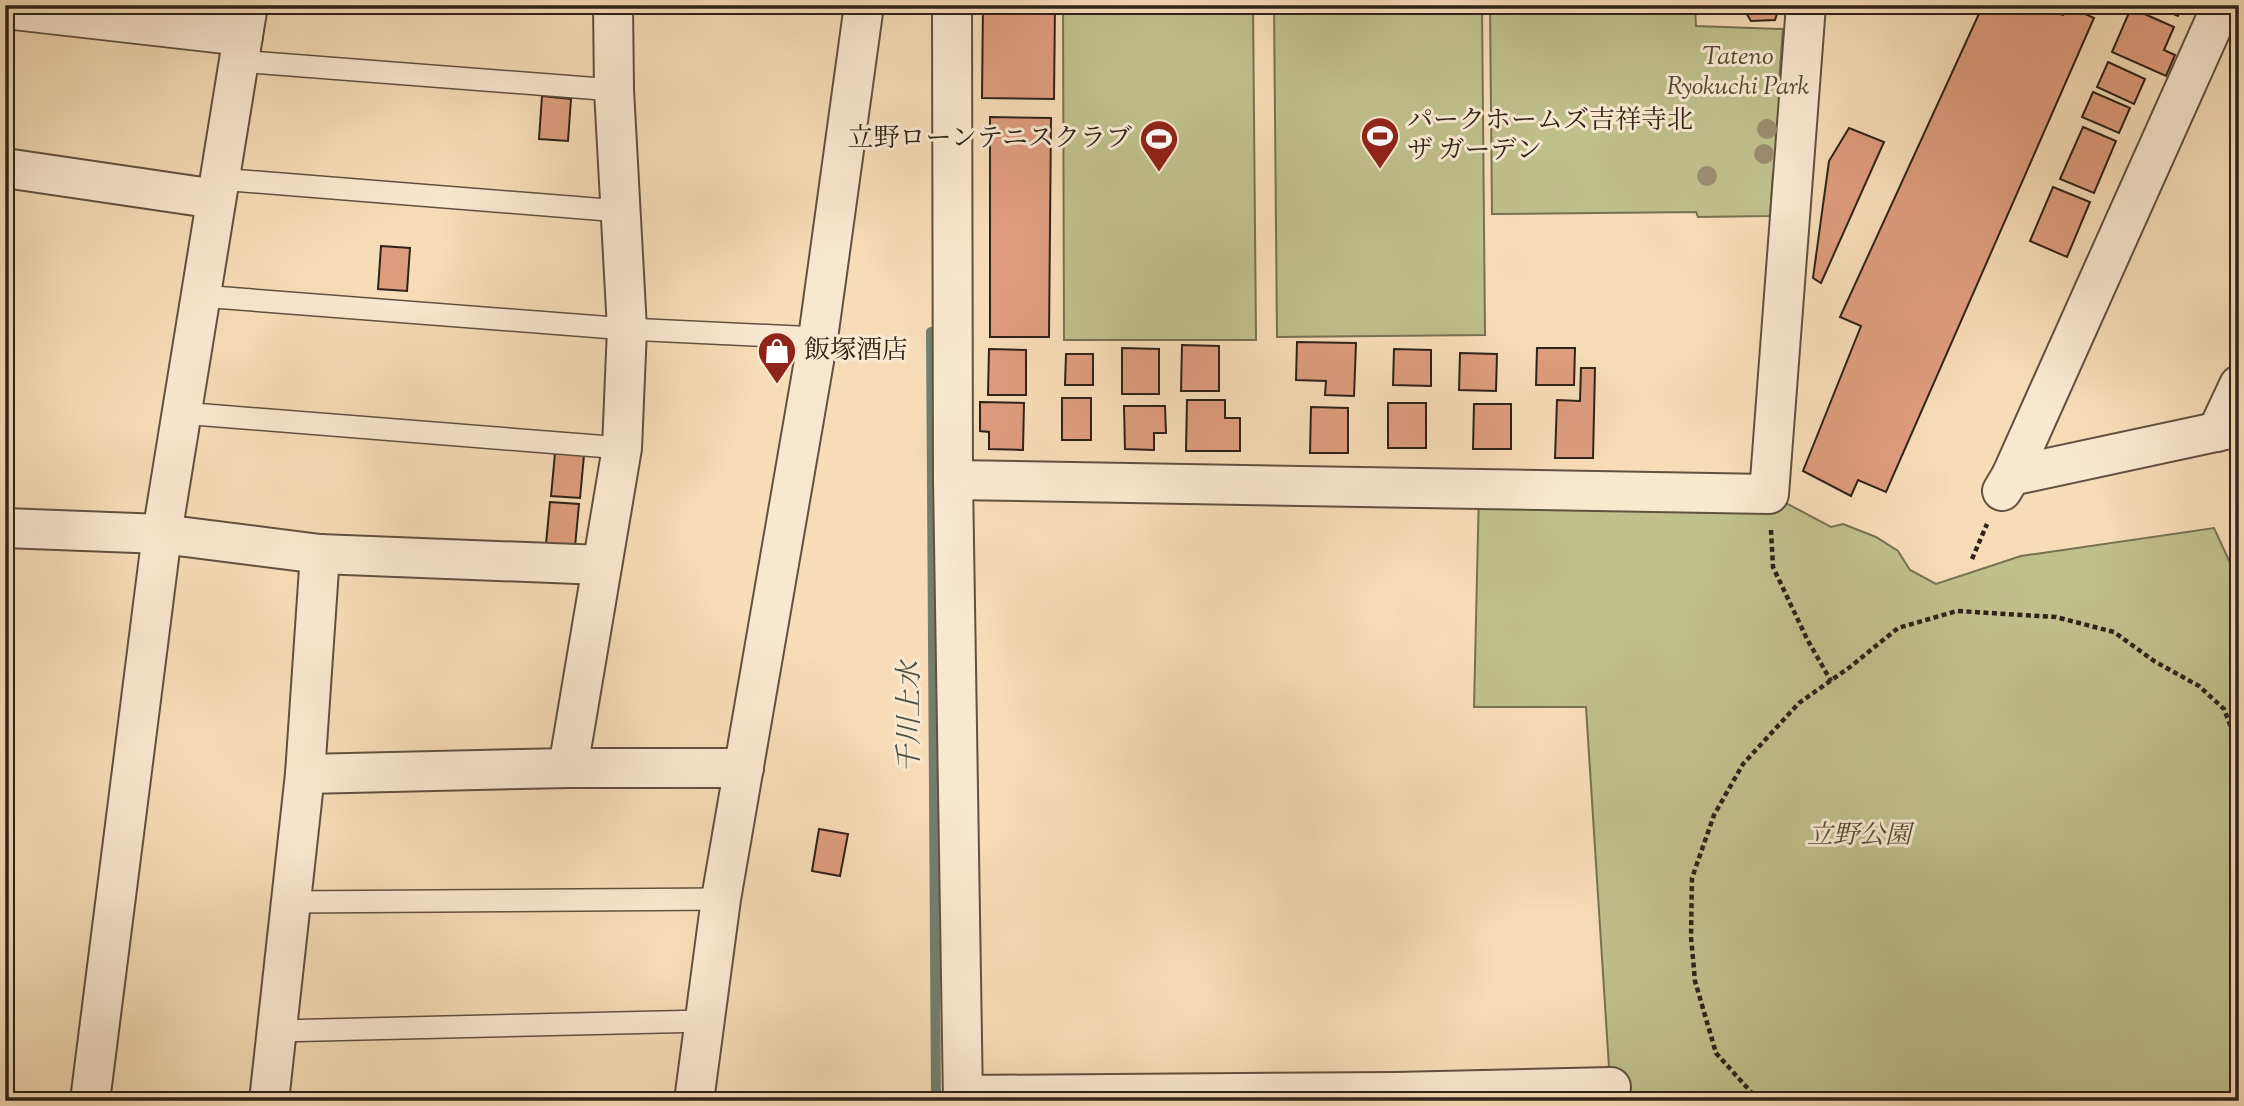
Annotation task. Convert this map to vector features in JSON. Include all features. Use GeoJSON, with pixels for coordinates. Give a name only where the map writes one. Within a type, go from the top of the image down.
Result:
{"type":"FeatureCollection","features":[{"type":"Feature","properties":{"kind":"street"},"geometry":{"type":"LineString","coordinates":[[568,768],[622,448],[627,329],[614,90],[613,5]]}},
{"type":"Feature","properties":{"kind":"street"},"geometry":{"type":"LineString","coordinates":[[694,1101],[721,899],[818,338],[864,5]]}},
{"type":"Feature","properties":{"kind":"street"},"geometry":{"type":"LineString","coordinates":[[952,5],[953,480],[963,1098],[1395,1096],[1611,1087]]}},
{"type":"Feature","properties":{"kind":"street"},"geometry":{"type":"LineString","coordinates":[[953,480],[1769,494],[1806,5]]}},
{"type":"Feature","properties":{"kind":"street"},"geometry":{"type":"LineString","coordinates":[[2222,5],[2006,484],[2228,429],[2239,385]]}},
{"type":"Feature","properties":{"kind":"street"},"geometry":{"type":"LineString","coordinates":[[5,9],[243,34],[162,534],[90,1101]]}},
{"type":"Feature","properties":{"kind":"street"},"geometry":{"type":"LineString","coordinates":[[5,168],[218,189]]}},
{"type":"Feature","properties":{"kind":"street"},"geometry":{"type":"LineString","coordinates":[[5,528],[162,534],[320,554],[602,565]]}},
{"type":"Feature","properties":{"kind":"street"},"geometry":{"type":"LineString","coordinates":[[269,1101],[304,774],[320,554]]}},
{"type":"Feature","properties":{"kind":"street"},"geometry":{"type":"LineString","coordinates":[[304,774],[568,768],[744,768]]}},
{"type":"Feature","properties":{"kind":"lane"},"geometry":{"type":"LineString","coordinates":[[243,34],[614,90]]}},
{"type":"Feature","properties":{"kind":"lane"},"geometry":{"type":"LineString","coordinates":[[218,189],[620,211]]}},
{"type":"Feature","properties":{"kind":"lane"},"geometry":{"type":"LineString","coordinates":[[200,296],[627,329],[818,338]]}},
{"type":"Feature","properties":{"kind":"lane"},"geometry":{"type":"LineString","coordinates":[[181,414],[622,448]]}},
{"type":"Feature","properties":{"kind":"lane"},"geometry":{"type":"LineString","coordinates":[[290,902],[721,899]]}},
{"type":"Feature","properties":{"kind":"lane"},"geometry":{"type":"LineString","coordinates":[[277,1031],[705,1021]]}},
{"type":"Feature","properties":{"kind":"path"},"geometry":{"type":"LineString","coordinates":[[1769,494],[1773,567],[1831,681]]}},
{"type":"Feature","properties":{"kind":"path"},"geometry":{"type":"LineString","coordinates":[[1759,1101],[1716,1053],[1695,981],[1691,937],[1692,878],[1714,815],[1743,764],[1799,703],[1898,628],[1957,611],[2056,617],[2114,632],[2154,661],[2199,687],[2224,709],[2239,748]]}},
{"type":"Feature","properties":{"kind":"green space","name":"立野ローンテニスクラブ"},"geometry":{"type":"Polygon","coordinates":[[[1063,5],[1253,5],[1256,340],[1064,340],[1063,5]]]}},
{"type":"Feature","properties":{"kind":"green space","name":"パークホームズ吉祥寺北 ザ ガーデン"},"geometry":{"type":"Polygon","coordinates":[[[1274,5],[1482,5],[1485,335],[1277,337],[1274,5]]]}},
{"type":"Feature","properties":{"kind":"green space","name":"Tateno Ryokuchi Park"},"geometry":{"type":"Polygon","coordinates":[[[1490,5],[1695,5],[1696,26],[1783,29],[1778,96],[1784,96],[1778,172],[1773,173],[1770,216],[1698,217],[1696,212],[1492,214],[1490,5]]]}},
{"type":"Feature","properties":{"kind":"green space","name":"立野公園"},"geometry":{"type":"Polygon","coordinates":[[[1479,489],[1769,494],[1831,527],[1843,524],[1876,537],[1898,551],[1910,570],[1936,584],[2021,556],[2214,528],[2239,582],[2239,1101],[1551,1101],[1611,1099],[1586,707],[1474,707],[1479,489]]]}},
{"type":"Feature","properties":{"kind":"building"},"geometry":{"type":"Polygon","coordinates":[[[983,5],[1055,5],[1054,99],[982,98],[983,5]]]}},
{"type":"Feature","properties":{"kind":"building"},"geometry":{"type":"Polygon","coordinates":[[[1719,5],[1780,5],[1775,20],[1751,21],[1746,13],[1720,10],[1719,5]]]}},
{"type":"Feature","properties":{"kind":"building"},"geometry":{"type":"Polygon","coordinates":[[[1983,5],[2036,5],[2063,15],[2068,6],[2094,18],[1886,492],[1858,480],[1851,496],[1803,471],[1861,326],[1840,317],[1983,5]]]}},
{"type":"Feature","properties":{"kind":"building"},"geometry":{"type":"Polygon","coordinates":[[[2151,5],[2182,5],[2178,16],[2151,5]]]}},
{"type":"Feature","properties":{"kind":"building"},"geometry":{"type":"Polygon","coordinates":[[[2131,8],[2174,27],[2164,50],[2175,55],[2166,76],[2112,52],[2131,8]]]}},
{"type":"Feature","properties":{"kind":"building"},"geometry":{"type":"Polygon","coordinates":[[[2108,62],[2145,79],[2134,104],[2097,87],[2108,62]]]}},
{"type":"Feature","properties":{"kind":"building"},"geometry":{"type":"Polygon","coordinates":[[[2093,92],[2130,108],[2119,133],[2082,117],[2093,92]]]}},
{"type":"Feature","properties":{"kind":"building"},"geometry":{"type":"Polygon","coordinates":[[[542,96],[571,99],[568,141],[539,139],[542,96]]]}},
{"type":"Feature","properties":{"kind":"building"},"geometry":{"type":"Polygon","coordinates":[[[990,117],[1051,118],[1049,337],[990,337],[990,117]]]}},
{"type":"Feature","properties":{"kind":"building"},"geometry":{"type":"Polygon","coordinates":[[[2083,127],[2116,141],[2094,193],[2060,179],[2083,127]]]}},
{"type":"Feature","properties":{"kind":"building"},"geometry":{"type":"Polygon","coordinates":[[[1849,128],[1884,142],[1821,283],[1813,278],[1829,161],[1849,128]]]}},
{"type":"Feature","properties":{"kind":"building"},"geometry":{"type":"Polygon","coordinates":[[[2053,187],[2090,202],[2067,257],[2030,241],[2053,187]]]}},
{"type":"Feature","properties":{"kind":"building"},"geometry":{"type":"Polygon","coordinates":[[[381,246],[410,248],[407,291],[378,289],[381,246]]]}},
{"type":"Feature","properties":{"kind":"building"},"geometry":{"type":"Polygon","coordinates":[[[1297,342],[1356,343],[1354,396],[1325,395],[1326,381],[1296,380],[1297,342]]]}},
{"type":"Feature","properties":{"kind":"building"},"geometry":{"type":"Polygon","coordinates":[[[1182,345],[1219,346],[1219,391],[1181,391],[1182,345]]]}},
{"type":"Feature","properties":{"kind":"building"},"geometry":{"type":"Polygon","coordinates":[[[1122,348],[1159,349],[1159,394],[1122,394],[1122,348]]]}},
{"type":"Feature","properties":{"kind":"building"},"geometry":{"type":"Polygon","coordinates":[[[1537,348],[1575,348],[1574,385],[1536,385],[1537,348]]]}},
{"type":"Feature","properties":{"kind":"building"},"geometry":{"type":"Polygon","coordinates":[[[989,349],[1026,350],[1026,395],[988,395],[989,349]]]}},
{"type":"Feature","properties":{"kind":"building"},"geometry":{"type":"Polygon","coordinates":[[[1394,349],[1431,350],[1431,386],[1393,385],[1394,349]]]}},
{"type":"Feature","properties":{"kind":"building"},"geometry":{"type":"Polygon","coordinates":[[[1460,353],[1497,354],[1496,391],[1459,390],[1460,353]]]}},
{"type":"Feature","properties":{"kind":"building"},"geometry":{"type":"Polygon","coordinates":[[[1066,354],[1093,354],[1093,385],[1065,385],[1066,354]]]}},
{"type":"Feature","properties":{"kind":"building"},"geometry":{"type":"Polygon","coordinates":[[[1581,368],[1595,368],[1593,458],[1555,458],[1557,400],[1580,401],[1581,368]]]}},
{"type":"Feature","properties":{"kind":"building"},"geometry":{"type":"Polygon","coordinates":[[[1062,398],[1091,398],[1091,440],[1062,440],[1062,398]]]}},
{"type":"Feature","properties":{"kind":"building"},"geometry":{"type":"Polygon","coordinates":[[[1187,400],[1225,400],[1225,418],[1240,418],[1240,451],[1186,451],[1187,400]]]}},
{"type":"Feature","properties":{"kind":"building"},"geometry":{"type":"Polygon","coordinates":[[[980,402],[1024,403],[1023,450],[989,449],[989,432],[980,431],[980,402]]]}},
{"type":"Feature","properties":{"kind":"building"},"geometry":{"type":"Polygon","coordinates":[[[1388,403],[1426,403],[1426,448],[1388,448],[1388,403]]]}},
{"type":"Feature","properties":{"kind":"building"},"geometry":{"type":"Polygon","coordinates":[[[1474,404],[1511,404],[1511,449],[1473,449],[1474,404]]]}},
{"type":"Feature","properties":{"kind":"building"},"geometry":{"type":"Polygon","coordinates":[[[1124,406],[1165,406],[1166,433],[1154,433],[1154,450],[1125,449],[1124,406]]]}},
{"type":"Feature","properties":{"kind":"building"},"geometry":{"type":"Polygon","coordinates":[[[1311,407],[1348,408],[1348,453],[1310,453],[1311,407]]]}},
{"type":"Feature","properties":{"kind":"building"},"geometry":{"type":"Polygon","coordinates":[[[555,453],[584,455],[580,498],[551,496],[555,453]]]}},
{"type":"Feature","properties":{"kind":"building"},"geometry":{"type":"Polygon","coordinates":[[[550,502],[579,504],[575,547],[546,544],[550,502]]]}},
{"type":"Feature","properties":{"kind":"building"},"geometry":{"type":"Polygon","coordinates":[[[819,829],[848,834],[840,876],[812,871],[819,829]]]}},
{"type":"Feature","properties":{"kind":"waterway","name":"千川上水"},"geometry":{"type":"LineString","coordinates":[[931,332],[936,1101]]}},
{"type":"Feature","properties":{"kind":"place","name":"パークホームズ吉祥寺北 ザ ガーデン"},"geometry":{"type":"Point","coordinates":[1380,170]}},
{"type":"Feature","properties":{"kind":"place","name":"立野ローンテニスクラブ"},"geometry":{"type":"Point","coordinates":[1159,173]}},
{"type":"Feature","properties":{"kind":"place","name":"飯塚酒店"},"geometry":{"type":"Point","coordinates":[777,385]}}]}
